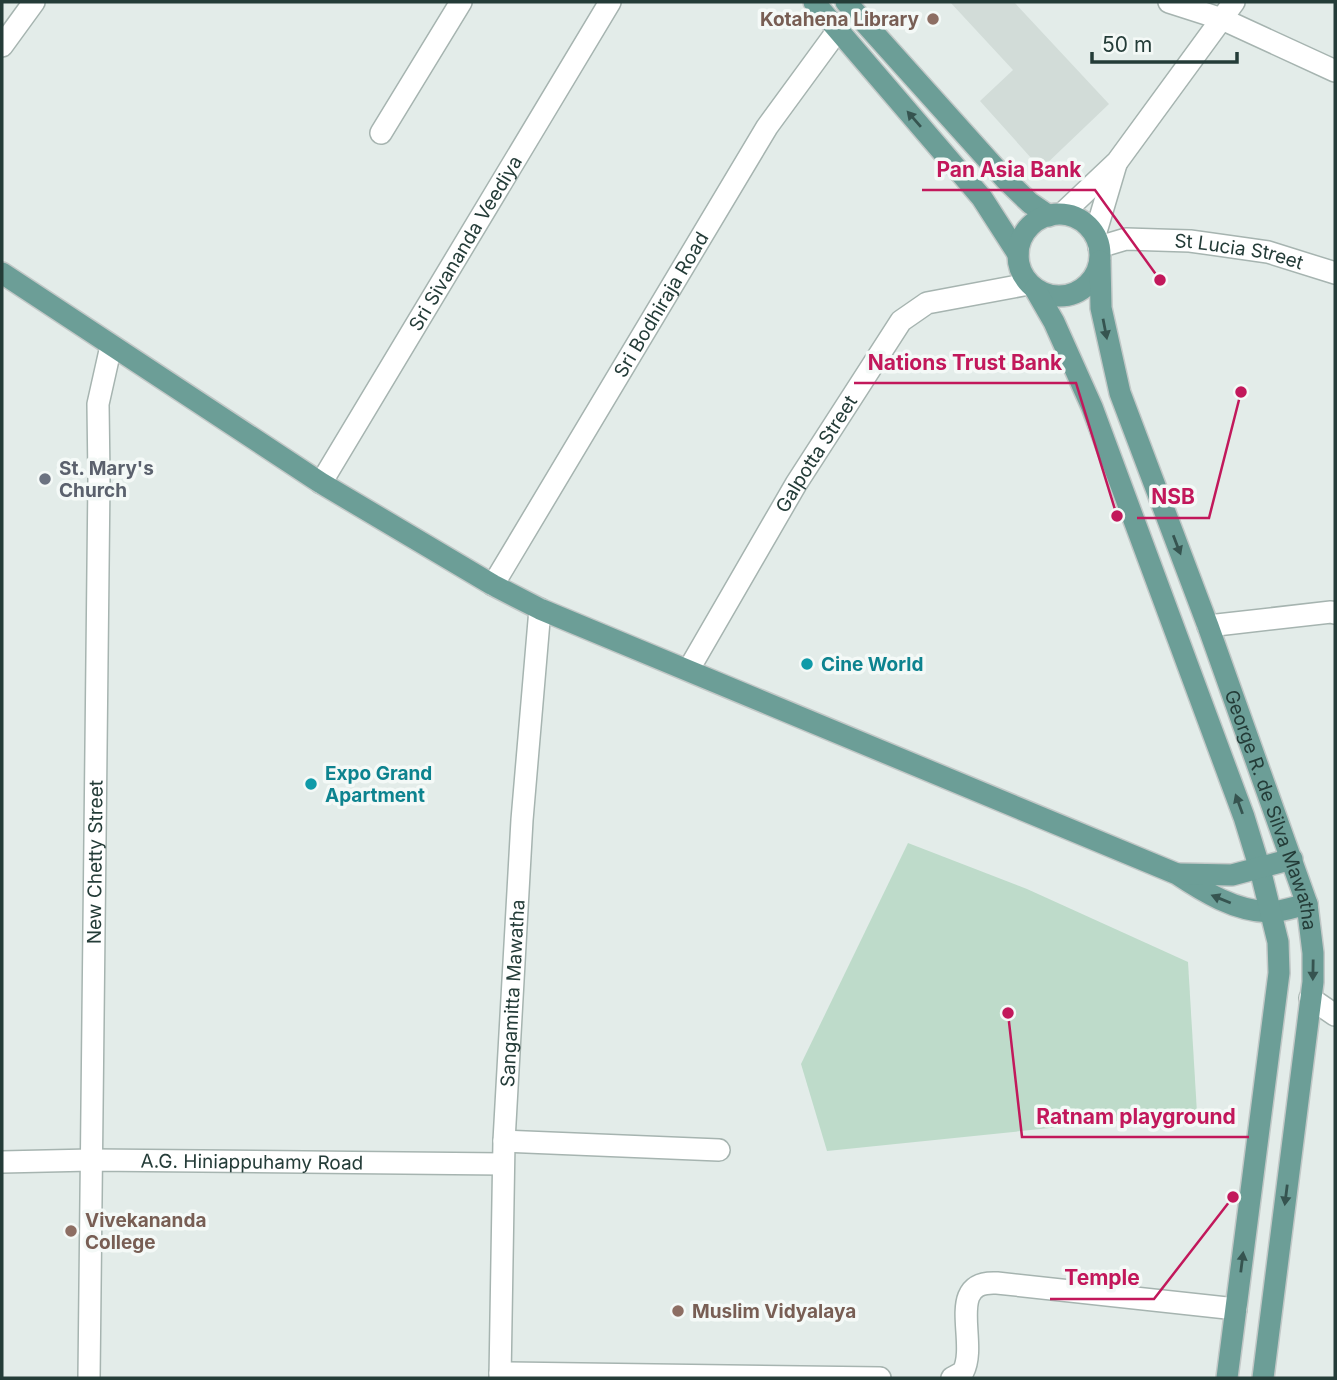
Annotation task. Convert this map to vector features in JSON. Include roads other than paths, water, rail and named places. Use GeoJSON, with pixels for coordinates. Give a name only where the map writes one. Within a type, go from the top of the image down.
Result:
{"type":"FeatureCollection","features":[{"type":"Feature","properties":{"kind":"main road"},"geometry":{"type":"LineString","coordinates":[[814,2],[982,198],[1018,254],[1023,275],[1032,286],[1048,295],[1062,297],[1087,286],[1096,275],[1098,248],[1086,224],[1075,218],[1055,215],[1030,202],[1006,180],[846,2]]}},
{"type":"Feature","properties":{"kind":"main road"},"geometry":{"type":"LineString","coordinates":[[1018,254],[1020,241],[1027,230],[1037,221],[1055,215]]}},
{"type":"Feature","properties":{"kind":"main road","name":"George R. de Silva Mawatha"},"geometry":{"type":"LineString","coordinates":[[1098,248],[1101,307],[1120,393],[1292,859],[1307,904],[1313,953],[1326,1005],[1263,1378]]}},
{"type":"Feature","properties":{"kind":"main road"},"geometry":{"type":"LineString","coordinates":[[2,273],[321,482],[494,585],[540,609],[1177,874],[1206,893],[1242,908],[1271,912],[1307,904]]}},
{"type":"Feature","properties":{"kind":"main road","name":"George R. de Silva Mawatha"},"geometry":{"type":"LineString","coordinates":[[1032,286],[1054,322],[1092,407],[1244,817],[1278,942],[1279,973],[1227,1378]]}},
{"type":"Feature","properties":{"kind":"main road"},"geometry":{"type":"LineString","coordinates":[[1177,874],[1232,875],[1292,859]]}},
{"type":"Feature","properties":{"kind":"street"},"geometry":{"type":"LineString","coordinates":[[2,46],[34,2]]}},
{"type":"Feature","properties":{"kind":"street"},"geometry":{"type":"LineString","coordinates":[[381,133],[461,2]]}},
{"type":"Feature","properties":{"kind":"street","name":"Sri Sivananda Veediya"},"geometry":{"type":"LineString","coordinates":[[321,482],[610,2]]}},
{"type":"Feature","properties":{"kind":"street"},"geometry":{"type":"LineString","coordinates":[[1169,2],[1228,10],[1335,71]]}},
{"type":"Feature","properties":{"kind":"street"},"geometry":{"type":"LineString","coordinates":[[1055,215],[1117,162],[1228,10]]}},
{"type":"Feature","properties":{"kind":"street","name":"Sri Bodhiraja Road"},"geometry":{"type":"LineString","coordinates":[[494,585],[767,127],[838,30]]}},
{"type":"Feature","properties":{"kind":"street"},"geometry":{"type":"LineString","coordinates":[[1098,248],[1117,162]]}},
{"type":"Feature","properties":{"kind":"street","name":"St Lucia Street"},"geometry":{"type":"LineString","coordinates":[[1098,248],[1126,239],[1190,241],[1268,252],[1335,273]]}},
{"type":"Feature","properties":{"kind":"street","name":"Galpotta Street"},"geometry":{"type":"LineString","coordinates":[[689,669],[796,484],[901,321],[927,303],[1032,286]]}},
{"type":"Feature","properties":{"kind":"street","name":"New Chetty Street"},"geometry":{"type":"LineString","coordinates":[[89,1378],[98,404],[111,346]]}},
{"type":"Feature","properties":{"kind":"street","name":"Sangamitta Mawatha"},"geometry":{"type":"LineString","coordinates":[[500,1376],[504,1141],[522,820],[540,609]]}},
{"type":"Feature","properties":{"kind":"street"},"geometry":{"type":"LineString","coordinates":[[1208,626],[1335,613]]}},
{"type":"Feature","properties":{"kind":"street"},"geometry":{"type":"LineString","coordinates":[[504,1141],[719,1150]]}},
{"type":"Feature","properties":{"kind":"street","name":"A.G. Hiniappuhamy Road"},"geometry":{"type":"LineString","coordinates":[[2,1162],[91,1160],[503,1164]]}},
{"type":"Feature","properties":{"kind":"street"},"geometry":{"type":"LineString","coordinates":[[953,1378],[963,1373],[968,1360],[967,1296],[973,1287],[983,1283],[1236,1309]]}},
{"type":"Feature","properties":{"kind":"street"},"geometry":{"type":"LineString","coordinates":[[500,1376],[880,1378]]}},
{"type":"Feature","properties":{"kind":"place","name":"Kotahena Library"},"geometry":{"type":"Point","coordinates":[933,19]}},
{"type":"Feature","properties":{"kind":"place","name":"Pan Asia Bank"},"geometry":{"type":"Point","coordinates":[1160,280]}},
{"type":"Feature","properties":{"kind":"place","name":"NSB"},"geometry":{"type":"Point","coordinates":[1241,392]}},
{"type":"Feature","properties":{"kind":"place","name":"St. Mary's Church"},"geometry":{"type":"Point","coordinates":[45,479]}},
{"type":"Feature","properties":{"kind":"place","name":"Nations Trust Bank"},"geometry":{"type":"Point","coordinates":[1117,516]}},
{"type":"Feature","properties":{"kind":"place","name":"Cine World"},"geometry":{"type":"Point","coordinates":[807,664]}},
{"type":"Feature","properties":{"kind":"place","name":"Expo Grand Apartment"},"geometry":{"type":"Point","coordinates":[311,784]}},
{"type":"Feature","properties":{"kind":"place","name":"Ratnam playground"},"geometry":{"type":"Point","coordinates":[1008,1013]}},
{"type":"Feature","properties":{"kind":"place","name":"Temple"},"geometry":{"type":"Point","coordinates":[1233,1197]}},
{"type":"Feature","properties":{"kind":"place","name":"Vivekananda College"},"geometry":{"type":"Point","coordinates":[71,1231]}},
{"type":"Feature","properties":{"kind":"place","name":"Muslim Vidyalaya"},"geometry":{"type":"Point","coordinates":[678,1311]}}]}
